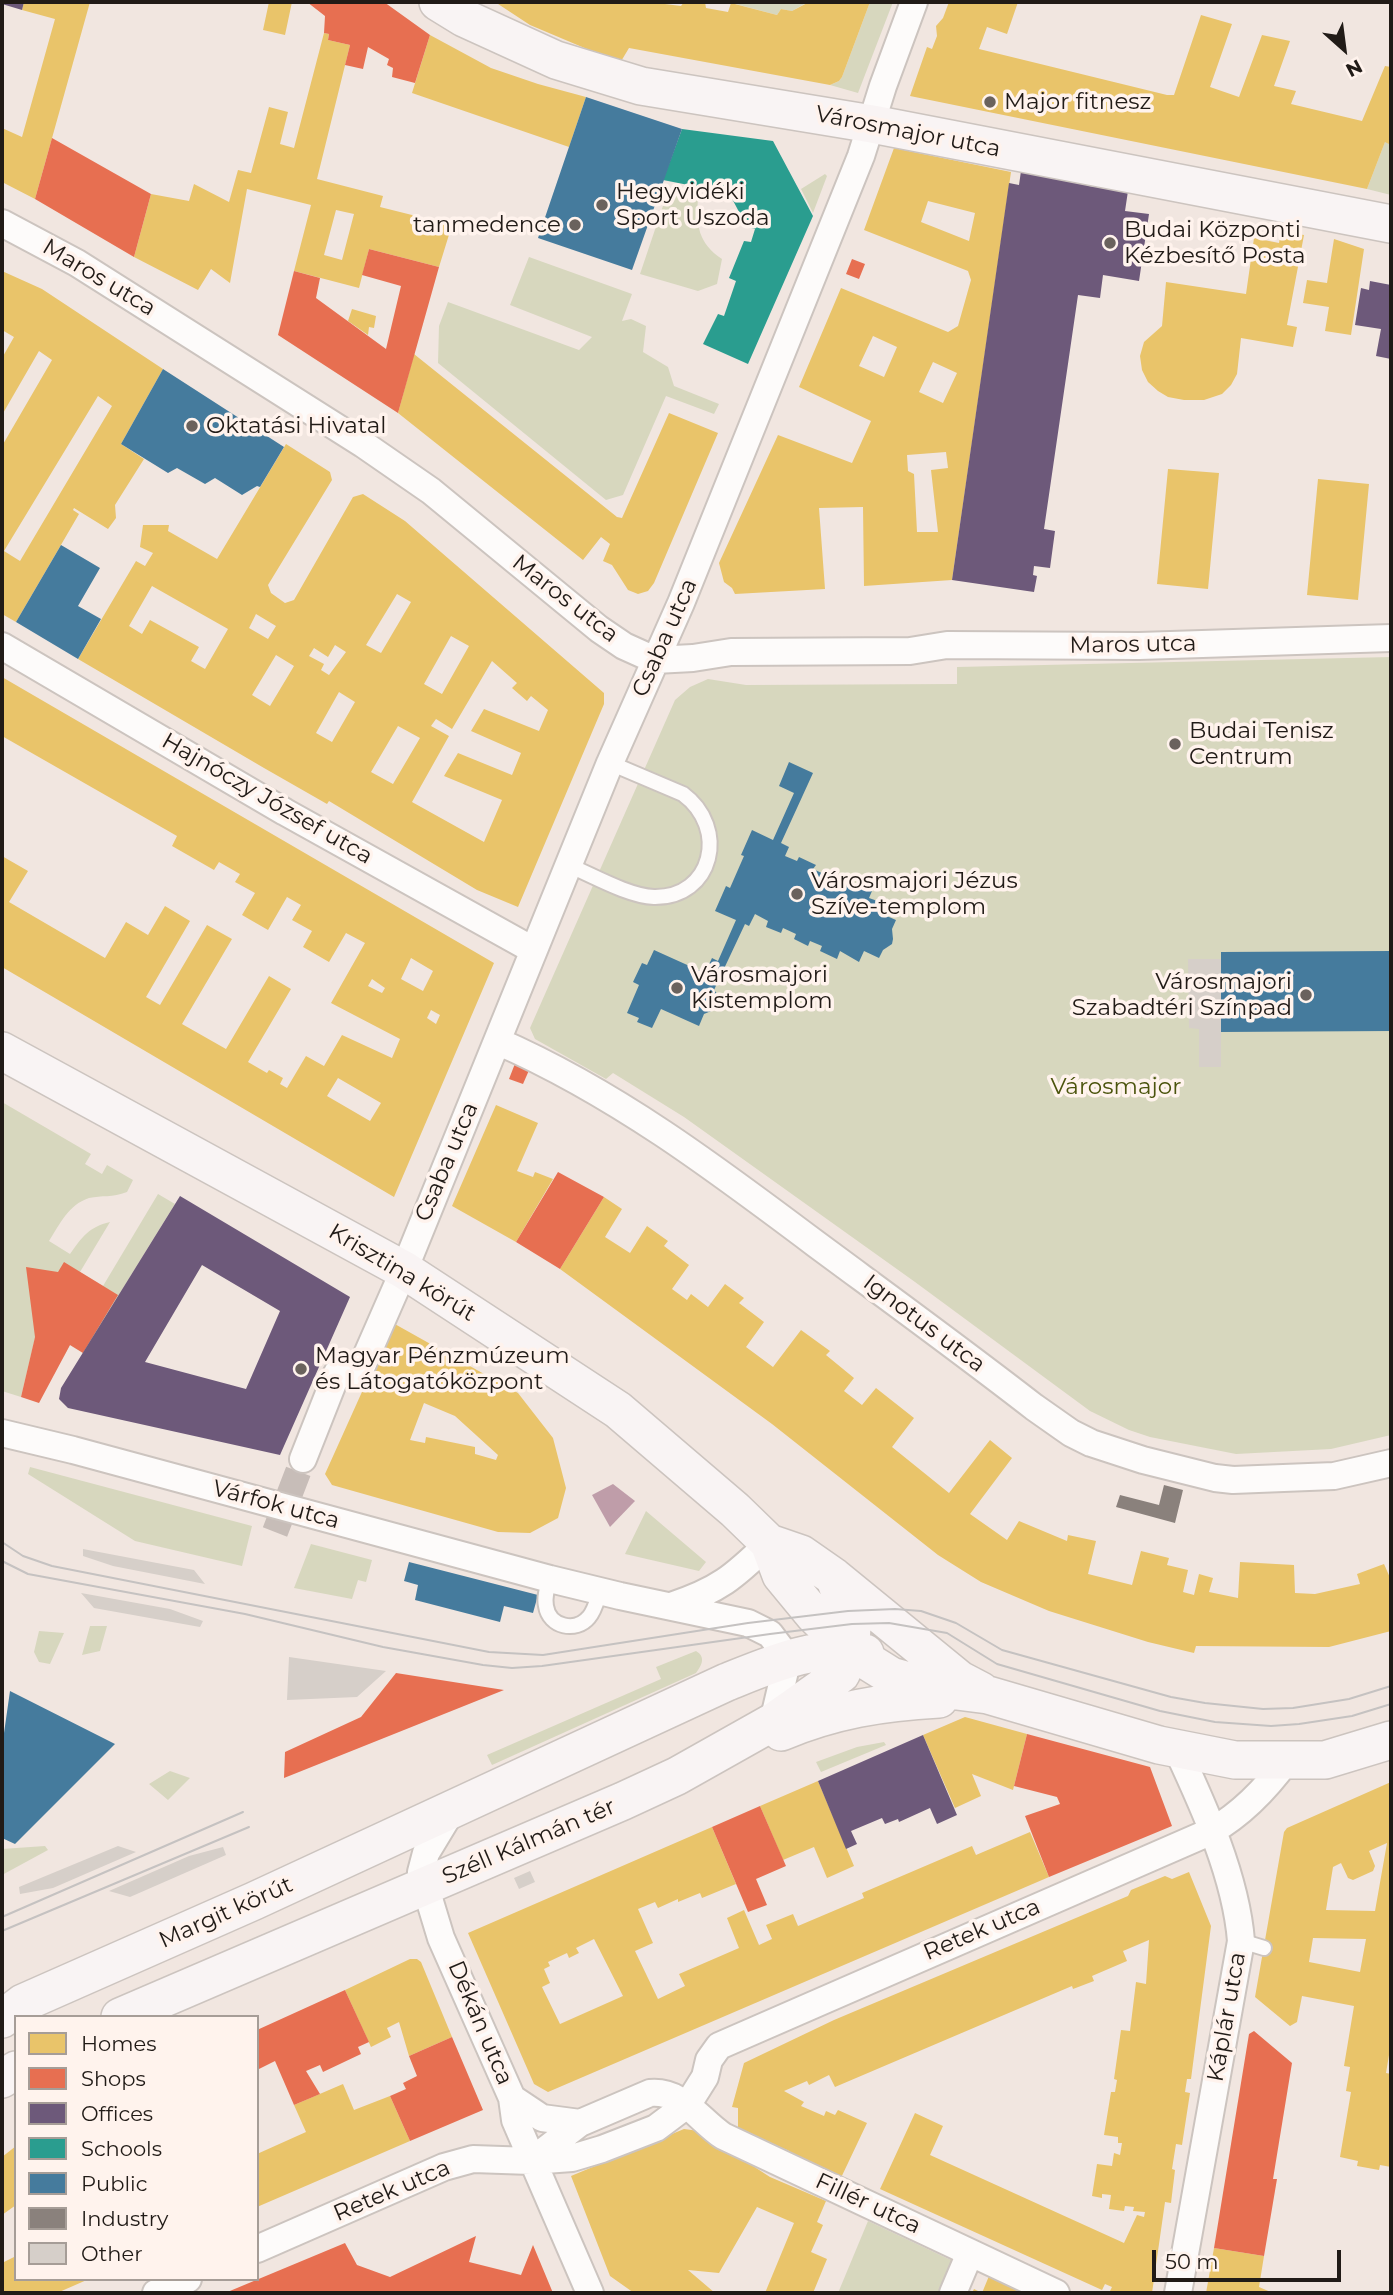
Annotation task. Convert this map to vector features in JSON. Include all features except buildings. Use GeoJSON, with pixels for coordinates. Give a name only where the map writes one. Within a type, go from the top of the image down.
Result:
{"type":"FeatureCollection","features":[{"type":"Feature","properties":{"kind":"main road","name":"Városmajor utca"},"geometry":{"type":"LineString","coordinates":[[438,2],[464,18],[556,60],[641,86],[872,124],[1391,224]]}},
{"type":"Feature","properties":{"kind":"main road","name":"Krisztina körút"},"geometry":{"type":"LineString","coordinates":[[2,1051],[404,1270],[618,1410],[735,1510],[769,1543],[801,1554],[834,1577]]}},
{"type":"Feature","properties":{"kind":"main road","name":"Krisztina körút"},"geometry":{"type":"LineString","coordinates":[[769,1543],[781,1575],[800,1599]]}},
{"type":"Feature","properties":{"kind":"main road"},"geometry":{"type":"LineString","coordinates":[[834,1577],[852,1624],[851,1651]]}},
{"type":"Feature","properties":{"kind":"main road"},"geometry":{"type":"LineString","coordinates":[[834,1577],[974,1688]]}},
{"type":"Feature","properties":{"kind":"main road"},"geometry":{"type":"LineString","coordinates":[[800,1599],[851,1651],[891,1676],[933,1688],[974,1688],[1177,1749],[1235,1760],[1325,1760],[1391,1740]]}},
{"type":"Feature","properties":{"kind":"main road"},"geometry":{"type":"LineString","coordinates":[[800,1599],[804,1630],[802,1637],[809,1674]]}},
{"type":"Feature","properties":{"kind":"main road","name":"Széll Kálmán tér"},"geometry":{"type":"LineString","coordinates":[[425,1886],[677,1776],[773,1722],[809,1674],[817,1651],[851,1651]]}},
{"type":"Feature","properties":{"kind":"main road","name":"Széll Kálmán tér"},"geometry":{"type":"LineString","coordinates":[[452,1810],[727,1682],[809,1674]]}},
{"type":"Feature","properties":{"kind":"main road"},"geometry":{"type":"LineString","coordinates":[[677,1776],[811,1720],[887,1702],[974,1688]]}},
{"type":"Feature","properties":{"kind":"main road","name":"Margit körút"},"geometry":{"type":"LineString","coordinates":[[9,2010],[452,1810]]}},
{"type":"Feature","properties":{"kind":"main road"},"geometry":{"type":"LineString","coordinates":[[125,2015],[425,1886]]}},
{"type":"Feature","properties":{"kind":"street","name":"Csaba utca"},"geometry":{"type":"LineString","coordinates":[[303,1460],[337,1373],[358,1375],[404,1270],[568,864],[681,603],[861,156],[914,2]]}},
{"type":"Feature","properties":{"kind":"street","name":"Maros utca"},"geometry":{"type":"LineString","coordinates":[[2,223],[76,263],[363,444],[431,491],[599,629],[624,646],[655,660],[731,652],[910,651],[947,645],[1139,646],[1391,638]]}},
{"type":"Feature","properties":{"kind":"street","name":"Hajnóczy József utca"},"geometry":{"type":"LineString","coordinates":[[2,646],[285,811],[533,950]]}},
{"type":"Feature","properties":{"kind":"street","name":"Ignotus utca"},"geometry":{"type":"LineString","coordinates":[[497,1041],[544,1062],[671,1137],[1034,1407],[1086,1441],[1151,1462],[1233,1480],[1334,1476],[1391,1463]]}},
{"type":"Feature","properties":{"kind":"street","name":"Várfok utca"},"geometry":{"type":"LineString","coordinates":[[2,1433],[550,1579],[748,1623],[770,1634],[809,1674]]}},
{"type":"Feature","properties":{"kind":"street"},"geometry":{"type":"LineString","coordinates":[[670,1606],[718,1587],[734,1576],[769,1543]]}},
{"type":"Feature","properties":{"kind":"street","name":"Káplár utca"},"geometry":{"type":"LineString","coordinates":[[1177,1749],[1212,1831],[1253,1945],[1178,2293]]}},
{"type":"Feature","properties":{"kind":"street","name":"Retek utca"},"geometry":{"type":"LineString","coordinates":[[259,2248],[444,2167],[473,2159],[531,2161],[572,2158],[656,2128],[688,2104],[705,2077],[709,2060],[719,2046],[1212,1831],[1234,1819],[1268,1787],[1287,1760]]}},
{"type":"Feature","properties":{"kind":"street","name":"Széll Kálmán tér"},"geometry":{"type":"LineString","coordinates":[[425,1886],[421,1872],[422,1862],[452,1810]]}},
{"type":"Feature","properties":{"kind":"street","name":"Dékán utca"},"geometry":{"type":"LineString","coordinates":[[425,1886],[442,1938],[512,2098],[515,2120],[531,2161],[590,2293]]}},
{"type":"Feature","properties":{"kind":"street"},"geometry":{"type":"LineString","coordinates":[[531,2161],[580,2123],[650,2093],[661,2092],[688,2104]]}},
{"type":"Feature","properties":{"kind":"street"},"geometry":{"type":"LineString","coordinates":[[512,2098],[542,2118],[580,2123]]}},
{"type":"Feature","properties":{"kind":"street","name":"Fillér utca"},"geometry":{"type":"LineString","coordinates":[[688,2104],[706,2124],[723,2136],[1056,2293]]}},
{"type":"Feature","properties":{"kind":"street"},"geometry":{"type":"LineString","coordinates":[[953,2293],[970,2253]]}},
{"type":"Feature","properties":{"kind":"street"},"geometry":{"type":"LineString","coordinates":[[156,2293],[183,2281]]}},
{"type":"Feature","properties":{"kind":"lane"},"geometry":{"type":"LineString","coordinates":[[568,864],[633,892],[656,897],[668,896],[690,885],[705,867],[709,856],[709,832],[706,820],[692,801],[682,794],[610,763]]}},
{"type":"Feature","properties":{"kind":"lane"},"geometry":{"type":"LineString","coordinates":[[550,1579],[545,1595],[547,1613],[553,1621],[562,1626],[572,1627],[588,1618],[600,1591]]}},
{"type":"Feature","properties":{"kind":"lane"},"geometry":{"type":"LineString","coordinates":[[809,1674],[827,1700],[811,1720]]}},
{"type":"Feature","properties":{"kind":"green space"},"geometry":{"type":"Polygon","coordinates":[[[728,2],[808,2],[792,11],[781,9],[777,15],[728,2]]]}},
{"type":"Feature","properties":{"kind":"green space"},"geometry":{"type":"Polygon","coordinates":[[[870,2],[893,2],[858,93],[830,85],[842,77],[870,2]]]}},
{"type":"Feature","properties":{"kind":"green space"},"geometry":{"type":"Polygon","coordinates":[[[1391,126],[1391,195],[1367,189],[1391,126]]]}},
{"type":"Feature","properties":{"kind":"green space"},"geometry":{"type":"Polygon","coordinates":[[[825,174],[827,176],[813,213],[801,189],[825,174]]]}},
{"type":"Feature","properties":{"kind":"green space"},"geometry":{"type":"Polygon","coordinates":[[[668,191],[698,198],[700,233],[708,247],[722,259],[717,284],[698,291],[640,274],[668,191]]]}},
{"type":"Feature","properties":{"kind":"green space"},"geometry":{"type":"Polygon","coordinates":[[[529,257],[632,294],[622,321],[631,319],[646,326],[643,352],[668,367],[674,386],[719,404],[714,414],[666,396],[623,495],[606,500],[438,363],[439,326],[448,302],[579,350],[592,337],[510,305],[529,257]]]}},
{"type":"Feature","properties":{"kind":"green space","name":"Városmajor"},"geometry":{"type":"Polygon","coordinates":[[[1391,657],[1391,1435],[1331,1449],[1236,1454],[1150,1437],[1129,1430],[1090,1411],[684,1117],[613,1073],[606,1079],[535,1039],[530,1028],[675,700],[690,687],[708,679],[746,685],[957,684],[957,667],[1391,657]]]}},
{"type":"Feature","properties":{"kind":"green space"},"geometry":{"type":"Polygon","coordinates":[[[2,1102],[91,1154],[85,1164],[102,1174],[107,1165],[133,1180],[127,1192],[89,1198],[75,1205],[49,1241],[70,1254],[87,1234],[110,1222],[80,1272],[103,1286],[158,1194],[175,1204],[83,1353],[70,1345],[64,1356],[35,1338],[21,1397],[2,1391],[2,1102]]]}},
{"type":"Feature","properties":{"kind":"green space"},"geometry":{"type":"Polygon","coordinates":[[[30,1467],[252,1526],[242,1566],[135,1541],[28,1474],[30,1467]]]}},
{"type":"Feature","properties":{"kind":"green space"},"geometry":{"type":"Polygon","coordinates":[[[646,1511],[706,1562],[699,1571],[625,1554],[646,1511]]]}},
{"type":"Feature","properties":{"kind":"green space"},"geometry":{"type":"Polygon","coordinates":[[[311,1544],[372,1560],[366,1582],[358,1580],[352,1599],[294,1588],[311,1544]]]}},
{"type":"Feature","properties":{"kind":"green space"},"geometry":{"type":"Polygon","coordinates":[[[90,1626],[107,1626],[100,1651],[82,1655],[90,1626]]]}},
{"type":"Feature","properties":{"kind":"green space"},"geometry":{"type":"Polygon","coordinates":[[[39,1631],[64,1633],[50,1664],[39,1662],[34,1652],[39,1631]]]}},
{"type":"Feature","properties":{"kind":"green space"},"geometry":{"type":"Polygon","coordinates":[[[696,1651],[702,1661],[696,1673],[492,1765],[487,1755],[661,1679],[656,1667],[696,1651]]]}},
{"type":"Feature","properties":{"kind":"green space"},"geometry":{"type":"Polygon","coordinates":[[[884,1742],[886,1745],[821,1772],[816,1762],[857,1747],[884,1742]]]}},
{"type":"Feature","properties":{"kind":"green space"},"geometry":{"type":"Polygon","coordinates":[[[170,1771],[190,1778],[168,1800],[149,1784],[170,1771]]]}},
{"type":"Feature","properties":{"kind":"green space"},"geometry":{"type":"Polygon","coordinates":[[[45,1846],[48,1850],[2,1875],[2,1849],[45,1846]]]}},
{"type":"Feature","properties":{"kind":"green space"},"geometry":{"type":"Polygon","coordinates":[[[868,2221],[953,2261],[940,2293],[838,2293],[868,2221]]]}},
{"type":"Feature","properties":{"kind":"shaded area"},"geometry":{"type":"Polygon","coordinates":[[[613,1484],[635,1501],[610,1527],[592,1495],[613,1484]]]}},
{"type":"Feature","properties":{"kind":"tunnel"},"geometry":{"type":"LineString","coordinates":[[275,1532],[303,1459]]}},
{"type":"Feature","properties":{"kind":"tram line"},"geometry":{"type":"LineString","coordinates":[[2,1542],[23,1556],[52,1566],[489,1652],[543,1655],[748,1623],[848,1611],[895,1609],[921,1611],[956,1623],[1002,1650],[1171,1697],[1205,1703],[1263,1709],[1293,1708],[1349,1699],[1391,1686]]}},
{"type":"Feature","properties":{"kind":"tram line"},"geometry":{"type":"LineString","coordinates":[[2,1561],[28,1574],[245,1614],[383,1647],[512,1668],[852,1624],[889,1623],[947,1633],[997,1664],[1160,1711],[1215,1722],[1271,1726],[1299,1724],[1352,1716],[1391,1704]]}},
{"type":"Feature","properties":{"kind":"tram line"},"geometry":{"type":"LineString","coordinates":[[2,1917],[243,1812]]}},
{"type":"Feature","properties":{"kind":"tram line"},"geometry":{"type":"LineString","coordinates":[[2,1931],[249,1827]]}},
{"type":"Feature","properties":{"kind":"place","name":"Major fitnesz"},"geometry":{"type":"Point","coordinates":[990,102]}},
{"type":"Feature","properties":{"kind":"place","name":"Hegyvidéki Sport Uszoda"},"geometry":{"type":"Point","coordinates":[602,205]}},
{"type":"Feature","properties":{"kind":"place","name":"tanmedence"},"geometry":{"type":"Point","coordinates":[575,225]}},
{"type":"Feature","properties":{"kind":"place","name":"Budai Központi Kézbesítő Posta"},"geometry":{"type":"Point","coordinates":[1110,243]}},
{"type":"Feature","properties":{"kind":"place","name":"Oktatási Hivatal"},"geometry":{"type":"Point","coordinates":[192,426]}},
{"type":"Feature","properties":{"kind":"place","name":"Budai Tenisz Centrum"},"geometry":{"type":"Point","coordinates":[1175,744]}},
{"type":"Feature","properties":{"kind":"place","name":"Városmajori Jézus Szíve-templom"},"geometry":{"type":"Point","coordinates":[797,894]}},
{"type":"Feature","properties":{"kind":"place","name":"Városmajori Kistemplom"},"geometry":{"type":"Point","coordinates":[677,988]}},
{"type":"Feature","properties":{"kind":"place","name":"Városmajori Szabadtéri Színpad"},"geometry":{"type":"Point","coordinates":[1306,995]}},
{"type":"Feature","properties":{"kind":"place","name":"Magyar Pénzmúzeum és Látogatóközpont"},"geometry":{"type":"Point","coordinates":[301,1369]}}]}
